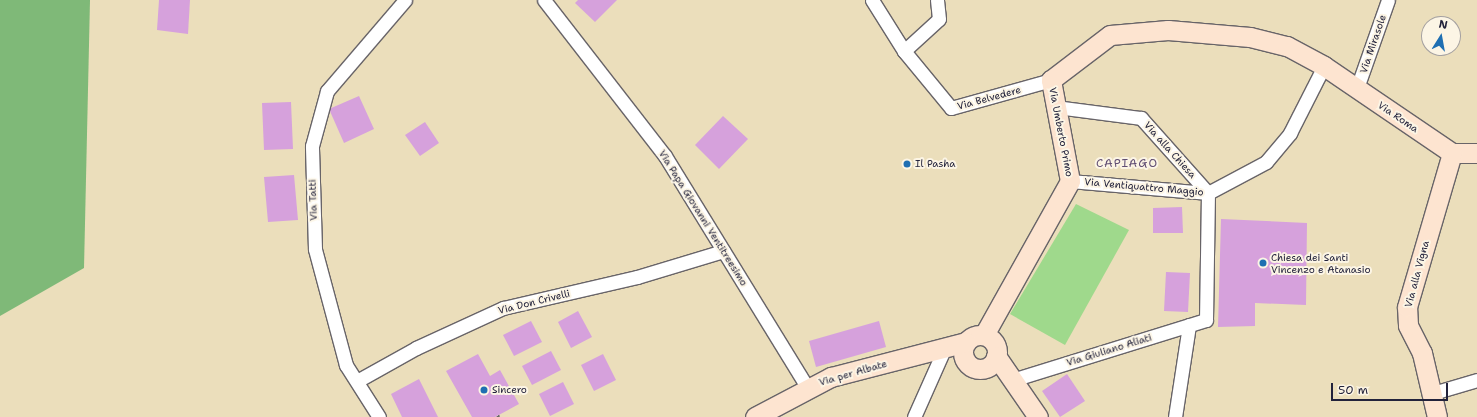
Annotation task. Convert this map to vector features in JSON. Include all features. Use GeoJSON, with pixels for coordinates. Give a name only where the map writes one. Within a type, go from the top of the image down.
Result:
{"type":"FeatureCollection","features":[{"type":"Feature","properties":{"kind":"street","name":"Via Tatti"},"geometry":{"type":"LineString","coordinates":[[379,417],[346,365],[315,249],[312,146],[327,92],[405,0]]}},
{"type":"Feature","properties":{"kind":"street","name":"Via Papa Giovanni Ventitreesimo"},"geometry":{"type":"LineString","coordinates":[[544,0],[666,156],[807,387]]}},
{"type":"Feature","properties":{"kind":"street"},"geometry":{"type":"LineString","coordinates":[[872,0],[904,51],[939,19],[937,0]]}},
{"type":"Feature","properties":{"kind":"street","name":"Via Mirasole"},"geometry":{"type":"LineString","coordinates":[[1357,88],[1388,0]]}},
{"type":"Feature","properties":{"kind":"street","name":"Via Umberto Primo"},"geometry":{"type":"LineString","coordinates":[[984,335],[1070,181],[1051,80],[1110,35],[1168,30],[1250,37],[1288,46],[1324,66]]}},
{"type":"Feature","properties":{"kind":"street","name":"Via Belvedere"},"geometry":{"type":"LineString","coordinates":[[904,51],[951,108],[1051,80]]}},
{"type":"Feature","properties":{"kind":"street","name":"Via Roma"},"geometry":{"type":"LineString","coordinates":[[1324,66],[1452,153]]}},
{"type":"Feature","properties":{"kind":"street","name":"Via Ventiquattro Maggio"},"geometry":{"type":"LineString","coordinates":[[1070,181],[1208,193],[1266,162],[1290,133],[1324,66]]}},
{"type":"Feature","properties":{"kind":"street","name":"Via alla Chiesa"},"geometry":{"type":"LineString","coordinates":[[1056,107],[1141,118],[1208,193]]}},
{"type":"Feature","properties":{"kind":"street"},"geometry":{"type":"LineString","coordinates":[[1452,153],[1477,153]]}},
{"type":"Feature","properties":{"kind":"street","name":"Via alla Vigna"},"geometry":{"type":"LineString","coordinates":[[1437,417],[1434,393],[1422,353],[1408,325],[1407,307],[1452,153]]}},
{"type":"Feature","properties":{"kind":"street","name":"Via Giuliano Aliati"},"geometry":{"type":"LineString","coordinates":[[1015,384],[1206,320],[1208,193]]}},
{"type":"Feature","properties":{"kind":"street","name":"Via Don Crivelli"},"geometry":{"type":"LineString","coordinates":[[357,381],[416,348],[503,308],[637,277],[723,250]]}},
{"type":"Feature","properties":{"kind":"street"},"geometry":{"type":"LineString","coordinates":[[1175,417],[1189,325]]}},
{"type":"Feature","properties":{"kind":"street"},"geometry":{"type":"LineString","coordinates":[[974,335],[984,335],[996,345],[990,362],[973,367],[965,350],[974,335]]}},
{"type":"Feature","properties":{"kind":"street","name":"Via per Albate"},"geometry":{"type":"LineString","coordinates":[[755,417],[807,387],[831,377],[938,353],[965,350]]}},
{"type":"Feature","properties":{"kind":"street"},"geometry":{"type":"LineString","coordinates":[[914,417],[938,353]]}},
{"type":"Feature","properties":{"kind":"street"},"geometry":{"type":"LineString","coordinates":[[990,362],[1015,384],[1032,415]]}},
{"type":"Feature","properties":{"kind":"street"},"geometry":{"type":"LineString","coordinates":[[1434,393],[1477,380]]}},
{"type":"Feature","properties":{"kind":"green space"},"geometry":{"type":"Polygon","coordinates":[[[0,0],[90,0],[84,268],[0,316],[0,0]]]}},
{"type":"Feature","properties":{"kind":"green space"},"geometry":{"type":"Polygon","coordinates":[[[1076,204],[1129,230],[1065,345],[1010,314],[1076,204]]]}},
{"type":"Feature","properties":{"kind":"building"},"geometry":{"type":"Polygon","coordinates":[[[159,0],[190,0],[188,34],[157,30],[159,0]]]}},
{"type":"Feature","properties":{"kind":"building"},"geometry":{"type":"Polygon","coordinates":[[[578,0],[617,0],[595,22],[575,3],[578,0]]]}},
{"type":"Feature","properties":{"kind":"building"},"geometry":{"type":"Polygon","coordinates":[[[359,96],[374,129],[344,143],[329,109],[359,96]]]}},
{"type":"Feature","properties":{"kind":"building"},"geometry":{"type":"Polygon","coordinates":[[[291,102],[293,149],[264,150],[262,103],[291,102]]]}},
{"type":"Feature","properties":{"kind":"building"},"geometry":{"type":"Polygon","coordinates":[[[723,116],[748,139],[719,169],[695,145],[723,116]]]}},
{"type":"Feature","properties":{"kind":"building"},"geometry":{"type":"Polygon","coordinates":[[[425,122],[439,143],[420,156],[405,135],[425,122]]]}},
{"type":"Feature","properties":{"kind":"building"},"geometry":{"type":"Polygon","coordinates":[[[294,175],[298,220],[268,222],[264,177],[294,175]]]}},
{"type":"Feature","properties":{"kind":"building"},"geometry":{"type":"Polygon","coordinates":[[[1182,207],[1183,233],[1153,233],[1153,208],[1182,207]]]}},
{"type":"Feature","properties":{"kind":"building","name":"Chiesa dei Santi Vincenzo e Atanasio"},"geometry":{"type":"Polygon","coordinates":[[[1221,219],[1307,223],[1306,305],[1255,303],[1255,326],[1218,327],[1221,219]]]}},
{"type":"Feature","properties":{"kind":"building"},"geometry":{"type":"Polygon","coordinates":[[[1166,272],[1190,273],[1188,312],[1164,311],[1166,272]]]}},
{"type":"Feature","properties":{"kind":"building"},"geometry":{"type":"Polygon","coordinates":[[[578,311],[592,337],[571,348],[558,322],[578,311]]]}},
{"type":"Feature","properties":{"kind":"building"},"geometry":{"type":"Polygon","coordinates":[[[531,321],[542,342],[514,356],[503,335],[531,321]]]}},
{"type":"Feature","properties":{"kind":"building"},"geometry":{"type":"Polygon","coordinates":[[[879,321],[886,347],[816,367],[809,341],[879,321]]]}},
{"type":"Feature","properties":{"kind":"building"},"geometry":{"type":"Polygon","coordinates":[[[551,351],[561,370],[532,385],[522,366],[551,351]]]}},
{"type":"Feature","properties":{"kind":"building","name":"Sincero"},"geometry":{"type":"Polygon","coordinates":[[[478,354],[490,376],[500,370],[519,404],[495,417],[472,417],[446,371],[478,354]]]}},
{"type":"Feature","properties":{"kind":"building"},"geometry":{"type":"Polygon","coordinates":[[[603,354],[616,380],[594,391],[581,365],[603,354]]]}},
{"type":"Feature","properties":{"kind":"building"},"geometry":{"type":"Polygon","coordinates":[[[1067,374],[1085,401],[1060,417],[1042,391],[1067,374]]]}},
{"type":"Feature","properties":{"kind":"building"},"geometry":{"type":"Polygon","coordinates":[[[419,379],[438,417],[402,417],[391,394],[419,379]]]}},
{"type":"Feature","properties":{"kind":"building"},"geometry":{"type":"Polygon","coordinates":[[[563,382],[574,404],[550,416],[539,394],[563,382]]]}},
{"type":"Feature","properties":{"kind":"place","name":"Il Pasha"},"geometry":{"type":"Point","coordinates":[907,164]}},
{"type":"Feature","properties":{"kind":"place","name":"Chiesa dei Santi Vincenzo e Atanasio"},"geometry":{"type":"Point","coordinates":[1263,263]}},
{"type":"Feature","properties":{"kind":"place","name":"Sincero"},"geometry":{"type":"Point","coordinates":[484,390]}},
{"type":"Feature","properties":{"kind":"district","name":"CAPIAGO"},"geometry":{"type":"Point","coordinates":[1127,164]}}]}
